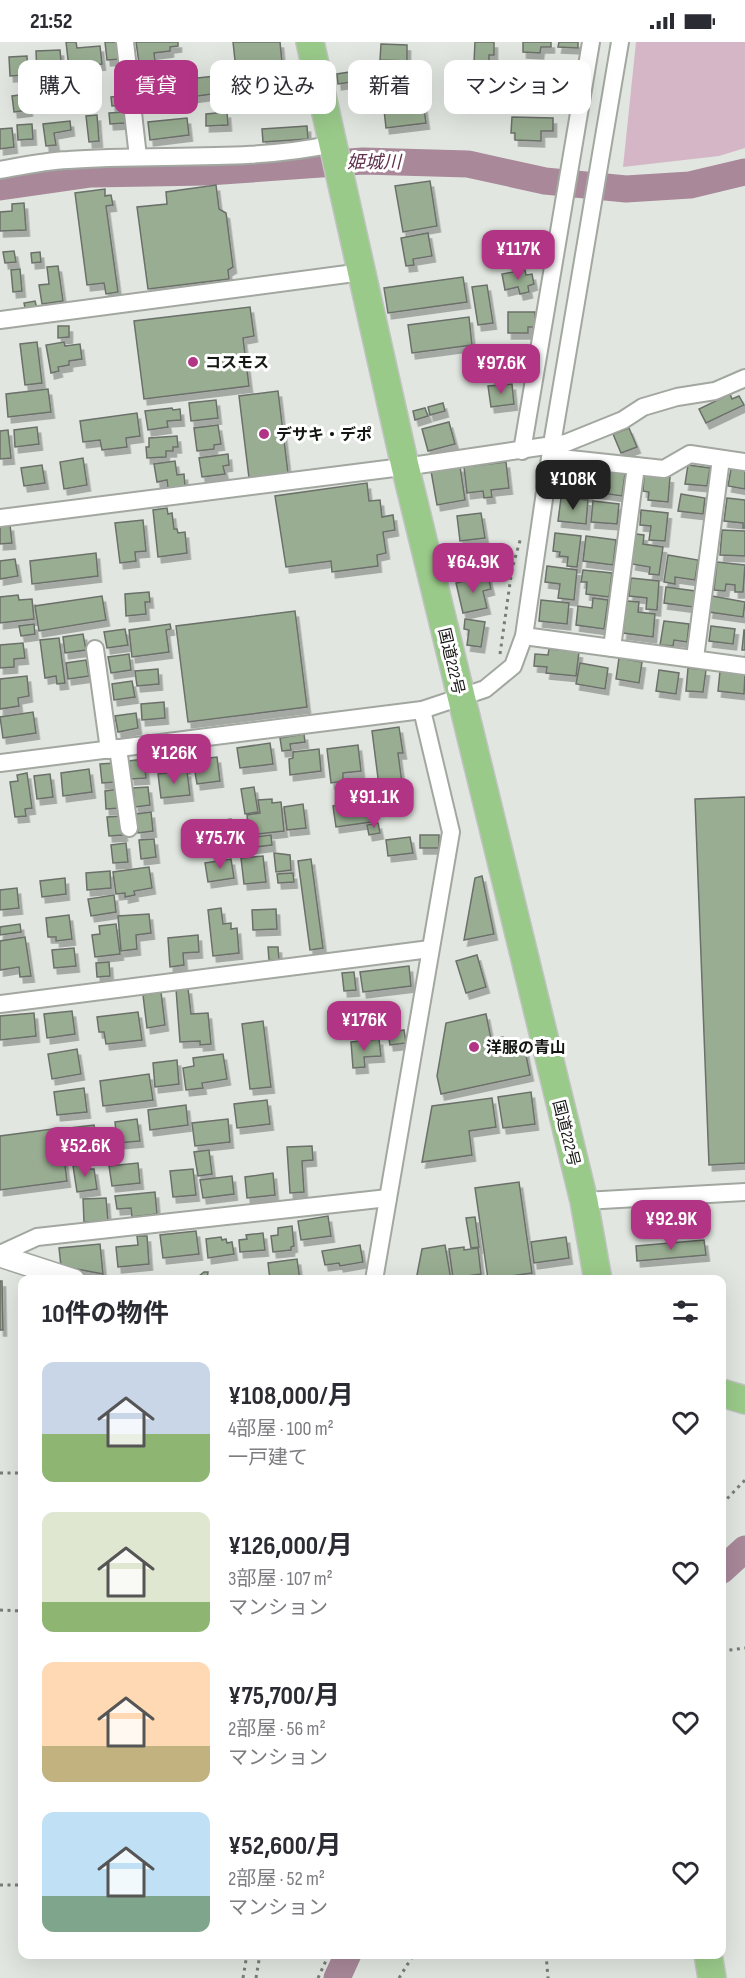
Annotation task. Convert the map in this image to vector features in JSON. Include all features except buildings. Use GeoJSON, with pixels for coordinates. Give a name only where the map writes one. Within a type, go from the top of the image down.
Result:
{"type":"FeatureCollection","features":[{"type":"Feature","properties":{"kind":"highway","name":"国道222号"},"geometry":{"type":"LineString","coordinates":[[310,42],[405,466],[584,1201],[597,1275]]}},
{"type":"Feature","properties":{"kind":"highway"},"geometry":{"type":"LineString","coordinates":[[726,1394],[745,1400]]}},
{"type":"Feature","properties":{"kind":"highway"},"geometry":{"type":"LineString","coordinates":[[709,1959],[712,1978]]}},
{"type":"Feature","properties":{"kind":"street"},"geometry":{"type":"LineString","coordinates":[[125,42],[138,157]]}},
{"type":"Feature","properties":{"kind":"street"},"geometry":{"type":"LineString","coordinates":[[522,451],[591,42]]}},
{"type":"Feature","properties":{"kind":"street"},"geometry":{"type":"LineString","coordinates":[[0,763],[422,710],[485,689],[513,666],[524,636],[551,451],[620,42]]}},
{"type":"Feature","properties":{"kind":"street"},"geometry":{"type":"LineString","coordinates":[[0,170],[67,160],[233,155],[294,151],[333,144]]}},
{"type":"Feature","properties":{"kind":"street"},"geometry":{"type":"LineString","coordinates":[[0,320],[362,272]]}},
{"type":"Feature","properties":{"kind":"street"},"geometry":{"type":"LineString","coordinates":[[551,451],[623,420],[643,407],[677,397],[715,391],[745,378]]}},
{"type":"Feature","properties":{"kind":"street"},"geometry":{"type":"LineString","coordinates":[[0,518],[522,451],[551,451],[664,469],[690,454],[745,462]]}},
{"type":"Feature","properties":{"kind":"street"},"geometry":{"type":"LineString","coordinates":[[695,658],[721,459]]}},
{"type":"Feature","properties":{"kind":"street"},"geometry":{"type":"LineString","coordinates":[[612,648],[636,466]]}},
{"type":"Feature","properties":{"kind":"street"},"geometry":{"type":"LineString","coordinates":[[524,636],[745,666]]}},
{"type":"Feature","properties":{"kind":"street"},"geometry":{"type":"LineString","coordinates":[[95,649],[129,828]]}},
{"type":"Feature","properties":{"kind":"street"},"geometry":{"type":"LineString","coordinates":[[375,1275],[450,832],[422,710]]}},
{"type":"Feature","properties":{"kind":"street"},"geometry":{"type":"LineString","coordinates":[[0,1004],[430,949]]}},
{"type":"Feature","properties":{"kind":"street"},"geometry":{"type":"LineString","coordinates":[[584,1201],[745,1192]]}},
{"type":"Feature","properties":{"kind":"street"},"geometry":{"type":"LineString","coordinates":[[0,1255],[37,1237],[388,1198]]}},
{"type":"Feature","properties":{"kind":"street"},"geometry":{"type":"LineString","coordinates":[[0,1255],[59,1275]]}},
{"type":"Feature","properties":{"kind":"path"},"geometry":{"type":"LineString","coordinates":[[500,654],[512,569],[522,531]]}},
{"type":"Feature","properties":{"kind":"path"},"geometry":{"type":"LineString","coordinates":[[0,1473],[18,1473]]}},
{"type":"Feature","properties":{"kind":"path"},"geometry":{"type":"LineString","coordinates":[[726,1500],[745,1480]]}},
{"type":"Feature","properties":{"kind":"path"},"geometry":{"type":"LineString","coordinates":[[0,1610],[18,1611]]}},
{"type":"Feature","properties":{"kind":"path"},"geometry":{"type":"LineString","coordinates":[[726,1650],[745,1648]]}},
{"type":"Feature","properties":{"kind":"path"},"geometry":{"type":"LineString","coordinates":[[0,1885],[18,1885]]}},
{"type":"Feature","properties":{"kind":"path"},"geometry":{"type":"LineString","coordinates":[[243,1978],[246,1959]]}},
{"type":"Feature","properties":{"kind":"path"},"geometry":{"type":"LineString","coordinates":[[256,1978],[259,1959]]}},
{"type":"Feature","properties":{"kind":"path"},"geometry":{"type":"LineString","coordinates":[[318,1978],[327,1959]]}},
{"type":"Feature","properties":{"kind":"path"},"geometry":{"type":"LineString","coordinates":[[399,1978],[411,1959]]}},
{"type":"Feature","properties":{"kind":"path"},"geometry":{"type":"LineString","coordinates":[[546,1959],[548,1978]]}},
{"type":"Feature","properties":{"kind":"shaded area"},"geometry":{"type":"Polygon","coordinates":[[[636,42],[745,42],[745,148],[719,156],[623,167],[636,42]]]}},
{"type":"Feature","properties":{"kind":"waterway","name":"姫城川"},"geometry":{"type":"LineString","coordinates":[[0,187],[91,174],[208,172],[363,161],[468,164],[545,181],[626,189],[690,185],[745,172]]}},
{"type":"Feature","properties":{"kind":"waterway"},"geometry":{"type":"LineString","coordinates":[[726,1566],[745,1549]]}},
{"type":"Feature","properties":{"kind":"waterway"},"geometry":{"type":"LineString","coordinates":[[337,1978],[346,1959]]}},
{"type":"Feature","properties":{"kind":"place","name":"コスモス"},"geometry":{"type":"Point","coordinates":[193,362]}},
{"type":"Feature","properties":{"kind":"place","name":"デサキ・デポ"},"geometry":{"type":"Point","coordinates":[264,434]}},
{"type":"Feature","properties":{"kind":"place","name":"洋服の青山"},"geometry":{"type":"Point","coordinates":[474,1047]}}]}
